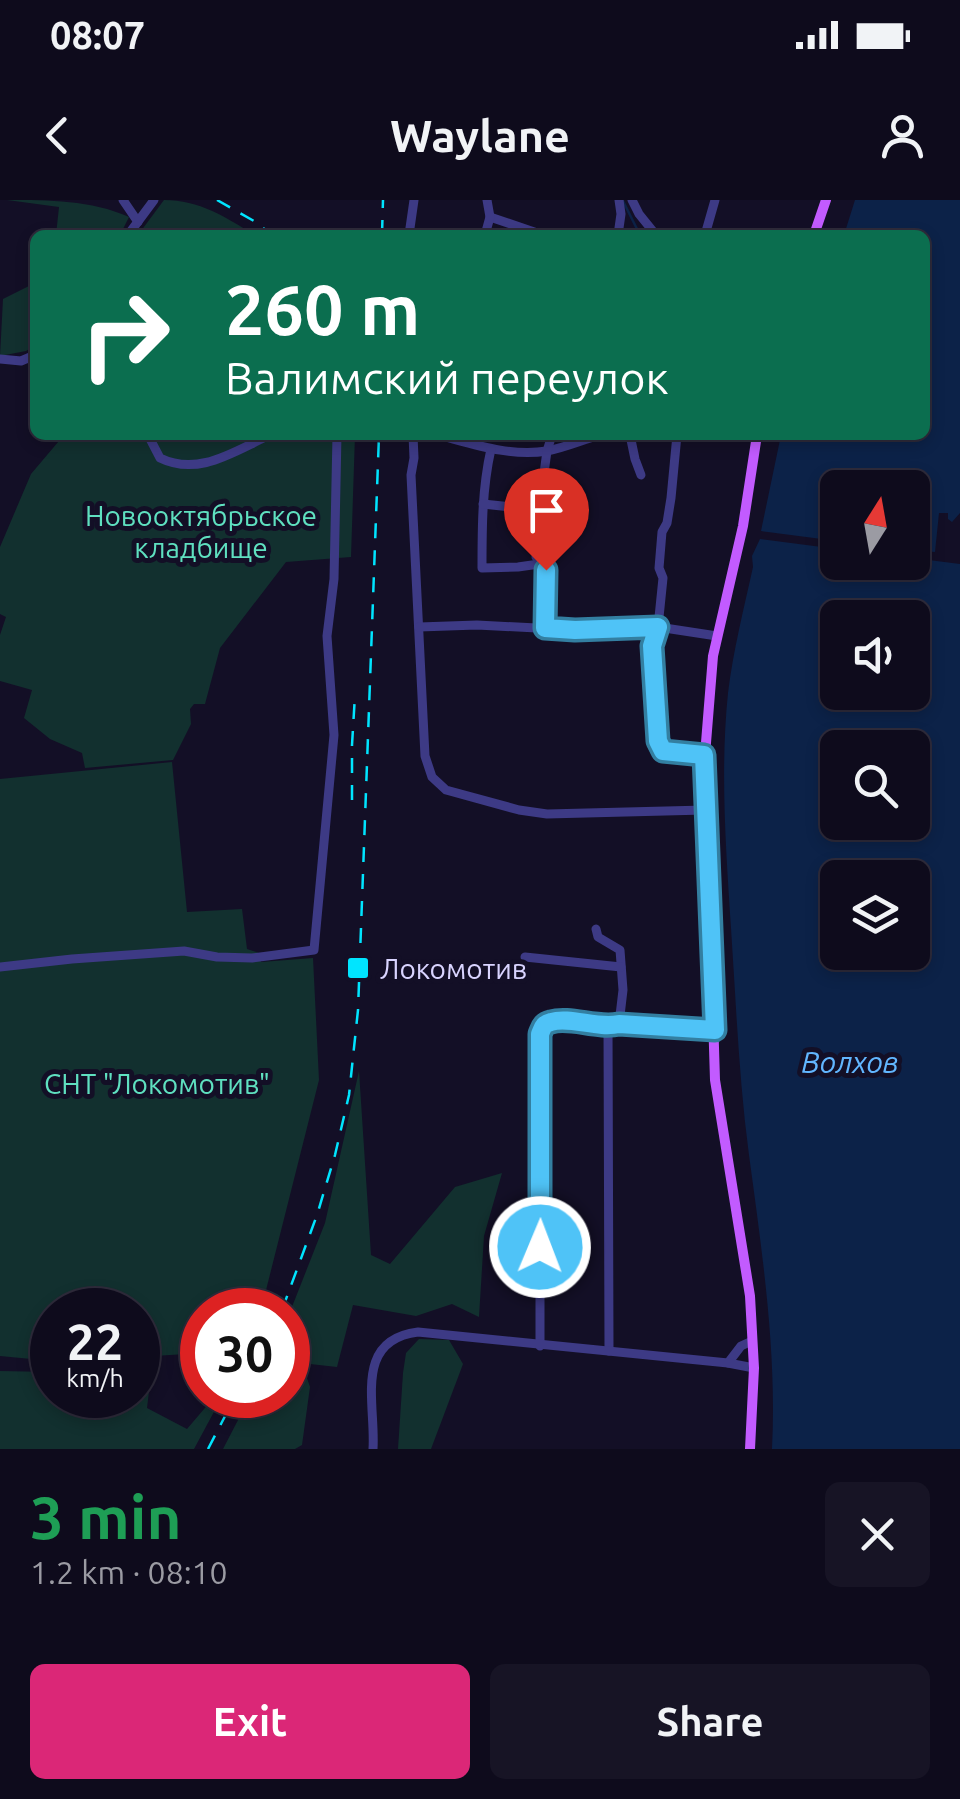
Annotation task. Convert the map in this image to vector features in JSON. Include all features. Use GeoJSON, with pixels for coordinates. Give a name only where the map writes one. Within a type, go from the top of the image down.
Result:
{"type":"FeatureCollection","features":[{"type":"Feature","properties":{"kind":"main road"},"geometry":{"type":"LineString","coordinates":[[816,230],[826,200]]}},
{"type":"Feature","properties":{"kind":"main road"},"geometry":{"type":"LineString","coordinates":[[750,1449],[754,1368],[750,1296],[717,1102],[704,755],[716,636],[743,526],[756,440]]}},
{"type":"Feature","properties":{"kind":"street"},"geometry":{"type":"LineString","coordinates":[[123,200],[138,222]]}},
{"type":"Feature","properties":{"kind":"street"},"geometry":{"type":"LineString","coordinates":[[132,230],[154,200]]}},
{"type":"Feature","properties":{"kind":"street"},"geometry":{"type":"LineString","coordinates":[[410,230],[414,200]]}},
{"type":"Feature","properties":{"kind":"street"},"geometry":{"type":"LineString","coordinates":[[486,200],[490,217],[486,230]]}},
{"type":"Feature","properties":{"kind":"street"},"geometry":{"type":"LineString","coordinates":[[619,200],[619,230]]}},
{"type":"Feature","properties":{"kind":"street"},"geometry":{"type":"LineString","coordinates":[[632,200],[652,230]]}},
{"type":"Feature","properties":{"kind":"street"},"geometry":{"type":"LineString","coordinates":[[707,230],[715,200]]}},
{"type":"Feature","properties":{"kind":"street"},"geometry":{"type":"LineString","coordinates":[[490,217],[528,230]]}},
{"type":"Feature","properties":{"kind":"street"},"geometry":{"type":"LineString","coordinates":[[0,359],[21,361],[30,357]]}},
{"type":"Feature","properties":{"kind":"street"},"geometry":{"type":"LineString","coordinates":[[151,440],[160,458],[184,466],[210,462],[259,440]]}},
{"type":"Feature","properties":{"kind":"street"},"geometry":{"type":"LineString","coordinates":[[0,968],[184,951],[252,958],[314,950],[334,735],[326,636],[334,579],[337,440]]}},
{"type":"Feature","properties":{"kind":"street"},"geometry":{"type":"LineString","coordinates":[[413,440],[411,475],[425,756],[432,777],[446,790],[520,810],[564,814],[705,810]]}},
{"type":"Feature","properties":{"kind":"street"},"geometry":{"type":"LineString","coordinates":[[469,440],[490,449],[506,450],[547,450],[582,440]]}},
{"type":"Feature","properties":{"kind":"street"},"geometry":{"type":"LineString","coordinates":[[506,450],[508,440]]}},
{"type":"Feature","properties":{"kind":"street"},"geometry":{"type":"LineString","coordinates":[[545,628],[547,575],[536,557],[550,440]]}},
{"type":"Feature","properties":{"kind":"street"},"geometry":{"type":"LineString","coordinates":[[631,440],[641,476]]}},
{"type":"Feature","properties":{"kind":"street"},"geometry":{"type":"LineString","coordinates":[[677,440],[671,498],[662,532],[658,627],[652,646],[658,741],[663,751],[704,755]]}},
{"type":"Feature","properties":{"kind":"street"},"geometry":{"type":"LineString","coordinates":[[490,449],[485,474],[482,568],[538,564]]}},
{"type":"Feature","properties":{"kind":"street"},"geometry":{"type":"LineString","coordinates":[[483,504],[539,510]]}},
{"type":"Feature","properties":{"kind":"street"},"geometry":{"type":"LineString","coordinates":[[419,626],[575,630],[658,627],[716,636]]}},
{"type":"Feature","properties":{"kind":"street"},"geometry":{"type":"LineString","coordinates":[[596,929],[598,937],[620,950],[624,990],[619,1024]]}},
{"type":"Feature","properties":{"kind":"street"},"geometry":{"type":"LineString","coordinates":[[524,957],[621,967]]}},
{"type":"Feature","properties":{"kind":"street"},"geometry":{"type":"LineString","coordinates":[[540,1346],[540,1034],[544,1025],[563,1021],[715,1030]]}},
{"type":"Feature","properties":{"kind":"street"},"geometry":{"type":"LineString","coordinates":[[608,1026],[609,1351]]}},
{"type":"Feature","properties":{"kind":"street"},"geometry":{"type":"LineString","coordinates":[[373,1449],[372,1367],[390,1340],[402,1334],[418,1332],[754,1368]]}},
{"type":"Feature","properties":{"kind":"street"},"geometry":{"type":"LineString","coordinates":[[728,1363],[740,1346],[752,1341]]}},
{"type":"Feature","properties":{"kind":"green space"},"geometry":{"type":"Polygon","coordinates":[[[7,200],[85,204],[129,217],[122,230],[57,230],[59,207],[7,200]]]}},
{"type":"Feature","properties":{"kind":"green space"},"geometry":{"type":"Polygon","coordinates":[[[164,200],[200,206],[246,230],[142,230],[164,200]]]}},
{"type":"Feature","properties":{"kind":"green space"},"geometry":{"type":"Polygon","coordinates":[[[30,286],[30,348],[0,356],[3,299],[30,286]]]}},
{"type":"Feature","properties":{"kind":"green space","name":"Новооктябрьское кладбище"},"geometry":{"type":"Polygon","coordinates":[[[60,440],[355,440],[351,557],[286,562],[220,648],[205,704],[194,704],[190,709],[191,724],[173,760],[85,768],[82,753],[50,739],[24,718],[32,690],[0,681],[0,635],[6,617],[0,614],[0,547],[31,474],[60,440]]]}},
{"type":"Feature","properties":{"kind":"green space","name":"СНТ \"Локомотив\""},"geometry":{"type":"Polygon","coordinates":[[[172,762],[187,912],[242,909],[247,949],[259,953],[261,962],[313,958],[319,1080],[267,1288],[180,1288],[180,1354],[160,1356],[160,1288],[30,1288],[30,1359],[0,1356],[0,779],[172,762]]]}},
{"type":"Feature","properties":{"kind":"green space"},"geometry":{"type":"Polygon","coordinates":[[[359,1071],[371,1255],[390,1264],[455,1187],[502,1173],[484,1236],[479,1317],[452,1304],[416,1316],[353,1305],[337,1367],[310,1364],[310,1288],[299,1288],[325,1223],[359,1071]]]}},
{"type":"Feature","properties":{"kind":"green space"},"geometry":{"type":"Polygon","coordinates":[[[419,1339],[449,1340],[463,1364],[431,1449],[398,1449],[406,1353],[419,1339]]]}},
{"type":"Feature","properties":{"kind":"green space"},"geometry":{"type":"Polygon","coordinates":[[[0,1371],[30,1372],[30,1418],[160,1418],[160,1415],[187,1429],[196,1418],[211,1418],[194,1449],[0,1449],[0,1371]]]}},
{"type":"Feature","properties":{"kind":"green space"},"geometry":{"type":"Polygon","coordinates":[[[239,1418],[306,1418],[302,1445],[295,1449],[223,1449],[239,1418]]]}},
{"type":"Feature","properties":{"kind":"water"},"geometry":{"type":"Polygon","coordinates":[[[855,200],[960,200],[960,513],[952,522],[948,513],[939,513],[935,552],[930,552],[930,470],[820,470],[820,539],[761,531],[780,440],[930,440],[930,230],[846,230],[855,200]]]}},
{"type":"Feature","properties":{"kind":"water","name":"Волхов"},"geometry":{"type":"Polygon","coordinates":[[[760,539],[820,547],[820,580],[930,580],[930,560],[960,564],[960,1449],[772,1449],[770,1338],[743,1098],[725,810],[728,693],[752,556],[760,539]]]}},
{"type":"Feature","properties":{"kind":"waterway"},"geometry":{"type":"LineString","coordinates":[[623,201],[638,230]]}},
{"type":"Feature","properties":{"kind":"railway"},"geometry":{"type":"LineString","coordinates":[[217,200],[266,230]]}},
{"type":"Feature","properties":{"kind":"railway"},"geometry":{"type":"LineString","coordinates":[[382,230],[383,200]]}},
{"type":"Feature","properties":{"kind":"railway"},"geometry":{"type":"LineString","coordinates":[[290,1288],[335,1155],[349,1095],[358,1010],[379,440]]}},
{"type":"Feature","properties":{"kind":"railway"},"geometry":{"type":"LineString","coordinates":[[352,800],[355,695]]}},
{"type":"Feature","properties":{"kind":"railway"},"geometry":{"type":"LineString","coordinates":[[208,1449],[224,1418]]}},
{"type":"Feature","properties":{"kind":"place","name":"Локомотив"},"geometry":{"type":"Point","coordinates":[358,968]}},
{"type":"Feature","properties":{"kind":"route"},"geometry":{"type":"LineString","coordinates":[[540,1247],[540,1034],[544,1025],[563,1021],[715,1030],[704,755],[663,751],[658,741],[652,646],[658,627],[545,628],[546,570]]}}]}
